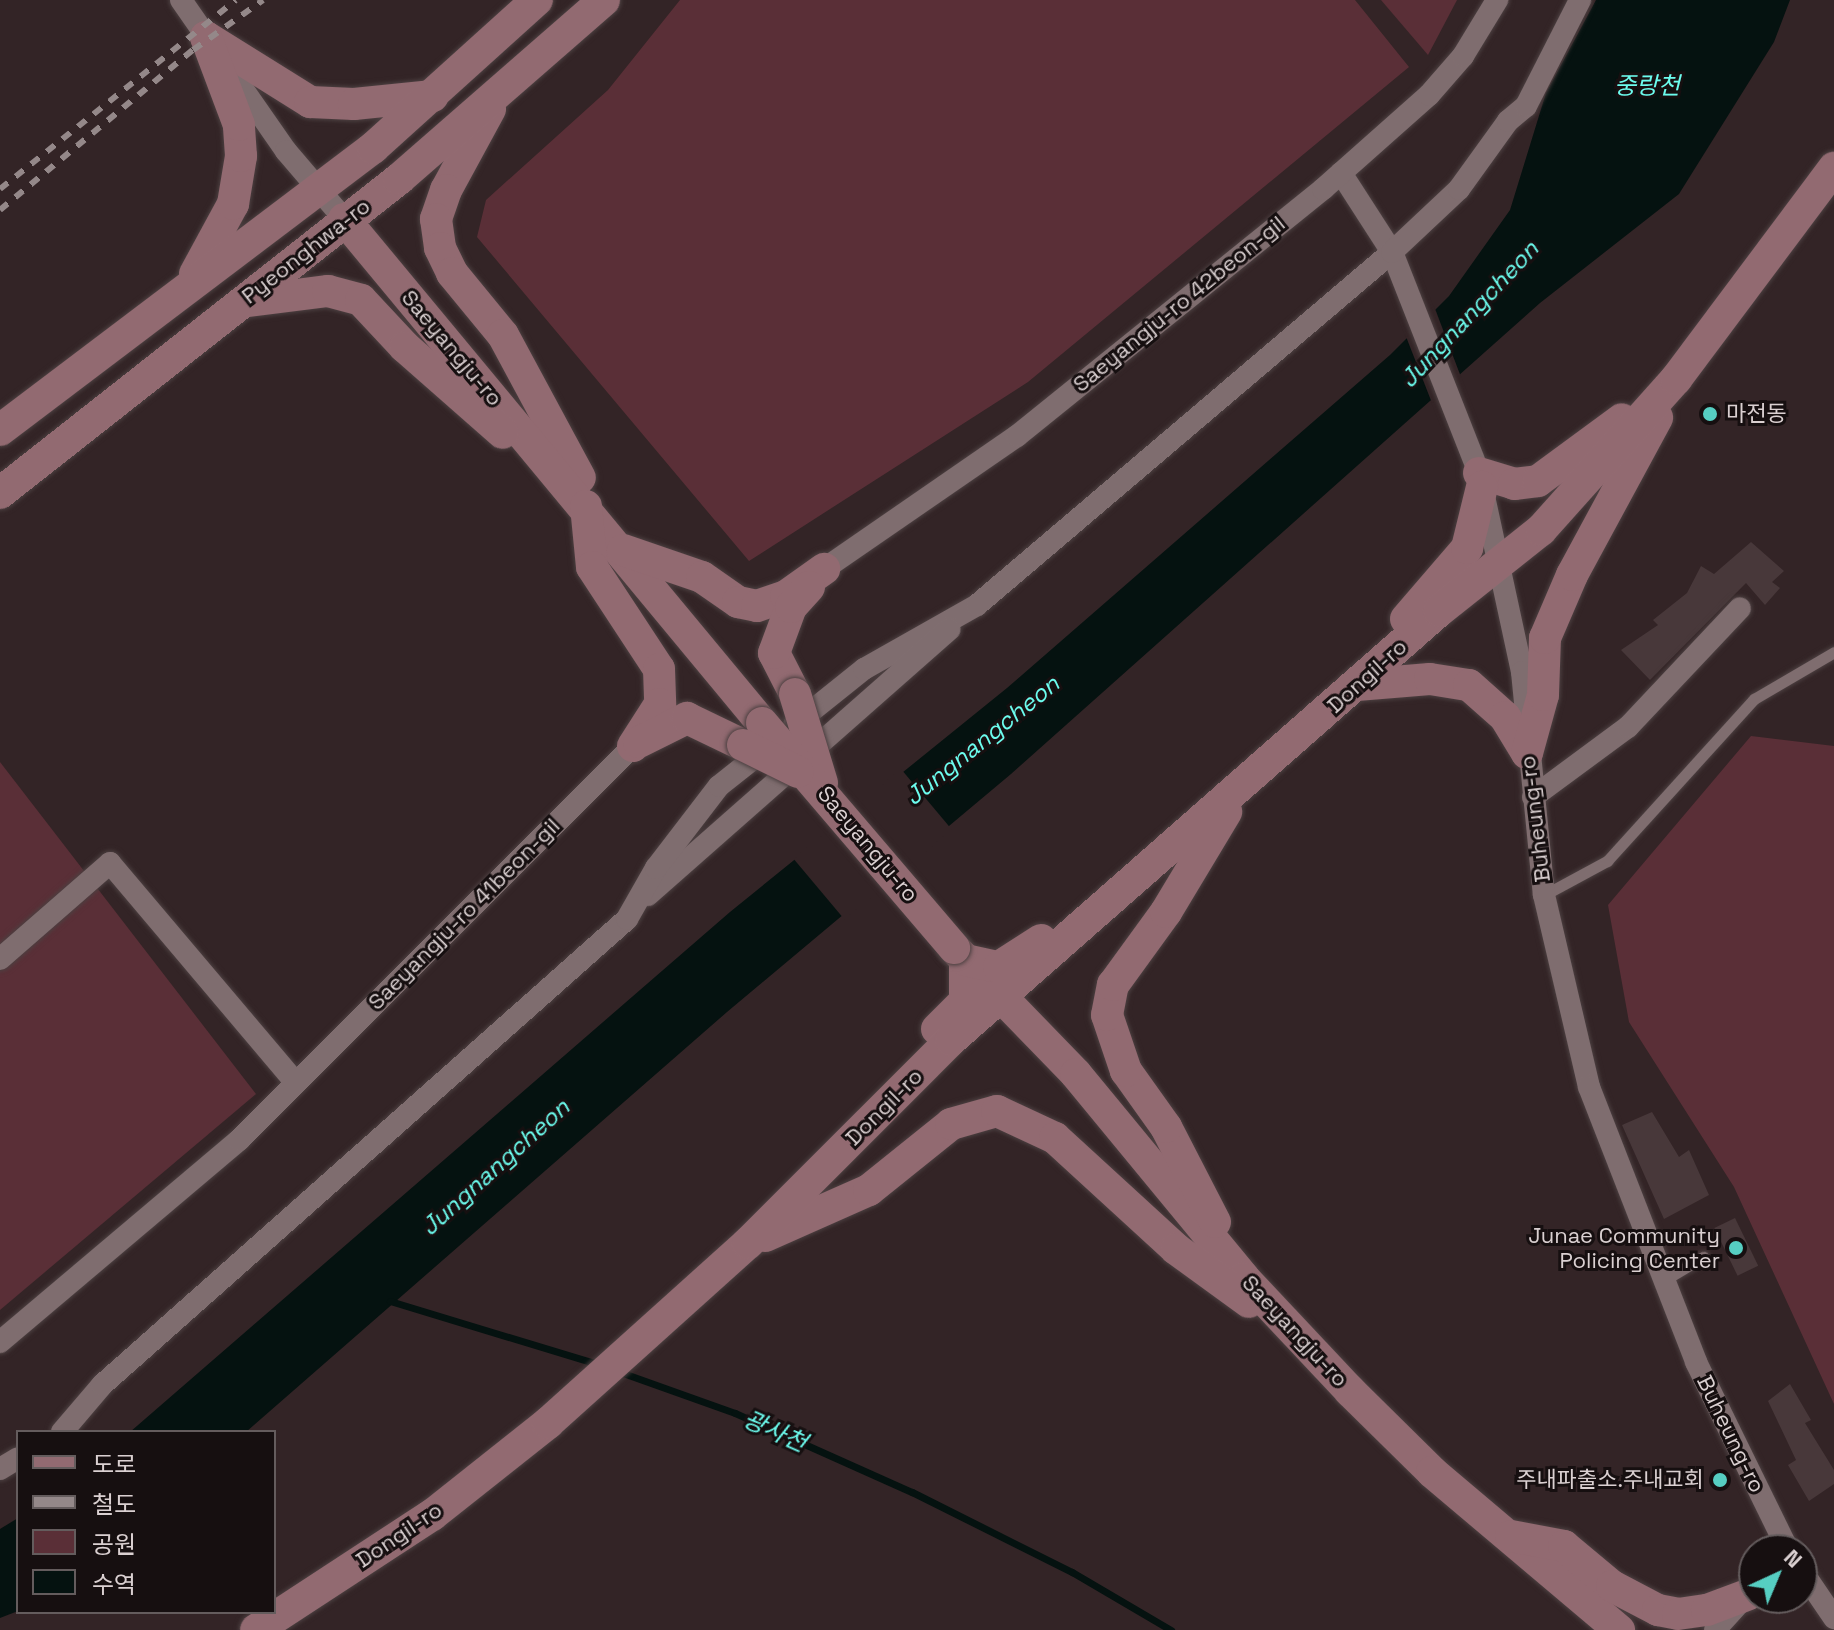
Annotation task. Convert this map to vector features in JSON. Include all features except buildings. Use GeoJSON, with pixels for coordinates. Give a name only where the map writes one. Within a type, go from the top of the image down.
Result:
{"type":"FeatureCollection","features":[{"type":"Feature","properties":{"kind":"main road","name":"Pyeonghwa-ro"},"geometry":{"type":"LineString","coordinates":[[0,430],[433,96],[537,0]]}},
{"type":"Feature","properties":{"kind":"main road","name":"Pyeonghwa-ro"},"geometry":{"type":"LineString","coordinates":[[0,493],[242,303],[496,96],[604,0]]}},
{"type":"Feature","properties":{"kind":"main road"},"geometry":{"type":"LineString","coordinates":[[206,37],[310,102],[354,104],[433,96]]}},
{"type":"Feature","properties":{"kind":"main road"},"geometry":{"type":"LineString","coordinates":[[188,286],[233,204],[241,156],[239,125],[206,37]]}},
{"type":"Feature","properties":{"kind":"main road"},"geometry":{"type":"LineString","coordinates":[[496,96],[446,190],[436,219],[440,248],[452,273],[503,335],[617,544],[702,577],[738,602],[757,606],[786,596],[824,569]]}},
{"type":"Feature","properties":{"kind":"main road"},"geometry":{"type":"LineString","coordinates":[[1499,567],[1541,530],[1676,379],[1834,168]]}},
{"type":"Feature","properties":{"kind":"main road","name":"Saeyangju-ro"},"geometry":{"type":"LineString","coordinates":[[344,219],[617,544],[753,734],[819,786],[960,954],[1076,1074],[1306,1343],[1432,1472],[1619,1630]]}},
{"type":"Feature","properties":{"kind":"main road"},"geometry":{"type":"LineString","coordinates":[[242,303],[297,291],[328,291],[361,300],[405,347],[583,503],[592,567],[659,669],[660,704],[633,746]]}},
{"type":"Feature","properties":{"kind":"main road"},"geometry":{"type":"LineString","coordinates":[[1347,694],[1467,548],[1480,480],[1514,484],[1538,481],[1676,379]]}},
{"type":"Feature","properties":{"kind":"main road"},"geometry":{"type":"LineString","coordinates":[[1527,753],[1543,695],[1545,638],[1572,575],[1610,511],[1676,379]]}},
{"type":"Feature","properties":{"kind":"main road","name":"Dongil-ro"},"geometry":{"type":"LineString","coordinates":[[256,1630],[432,1515],[548,1423],[748,1243],[951,1040],[1165,852],[1236,795],[1439,611],[1499,567]]}},
{"type":"Feature","properties":{"kind":"main road"},"geometry":{"type":"LineString","coordinates":[[819,786],[795,694],[774,653],[791,607],[824,569]]}},
{"type":"Feature","properties":{"kind":"main road"},"geometry":{"type":"LineString","coordinates":[[1347,694],[1430,679],[1469,685],[1505,717],[1527,753]]}},
{"type":"Feature","properties":{"kind":"main road"},"geometry":{"type":"LineString","coordinates":[[633,746],[687,718],[753,734]]}},
{"type":"Feature","properties":{"kind":"main road"},"geometry":{"type":"LineString","coordinates":[[1216,1240],[1214,1216],[1166,1127],[1126,1071],[1107,1015],[1113,985],[1166,912],[1236,795]]}},
{"type":"Feature","properties":{"kind":"main road"},"geometry":{"type":"LineString","coordinates":[[827,1164],[890,1075],[965,1001],[960,954],[999,967],[1165,852]]}},
{"type":"Feature","properties":{"kind":"main road"},"geometry":{"type":"LineString","coordinates":[[748,1243],[869,1190],[951,1124],[997,1111],[1055,1138],[1176,1249],[1306,1343]]}},
{"type":"Feature","properties":{"kind":"main road"},"geometry":{"type":"LineString","coordinates":[[1509,1535],[1564,1546],[1612,1586],[1658,1610],[1678,1614],[1707,1610],[1738,1596]]}},
{"type":"Feature","properties":{"kind":"street","name":"Saeyangju-ro"},"geometry":{"type":"LineString","coordinates":[[181,0],[317,188],[344,219]]}},
{"type":"Feature","properties":{"kind":"street","name":"Saeyangju-ro 42beon-gil"},"geometry":{"type":"LineString","coordinates":[[824,569],[1017,436],[1341,173],[1429,95],[1463,56],[1497,0]]}},
{"type":"Feature","properties":{"kind":"street"},"geometry":{"type":"LineString","coordinates":[[634,907],[977,605],[1392,252],[1459,189],[1508,121],[1526,106],[1580,0]]}},
{"type":"Feature","properties":{"kind":"street","name":"Buheung-ro"},"geometry":{"type":"LineString","coordinates":[[1341,173],[1392,252],[1480,480],[1522,672],[1527,753],[1544,895],[1589,1087],[1663,1281],[1778,1534]]}},
{"type":"Feature","properties":{"kind":"street"},"geometry":{"type":"LineString","coordinates":[[64,1430],[102,1385],[627,919],[656,868],[719,786],[864,669],[977,605]]}},
{"type":"Feature","properties":{"kind":"street"},"geometry":{"type":"LineString","coordinates":[[1533,797],[1628,727],[1740,608]]}},
{"type":"Feature","properties":{"kind":"street","name":"Saeyangju-ro 41beon-gil"},"geometry":{"type":"LineString","coordinates":[[0,1342],[239,1140],[633,746]]}},
{"type":"Feature","properties":{"kind":"street"},"geometry":{"type":"LineString","coordinates":[[0,959],[110,863],[295,1082]]}},
{"type":"Feature","properties":{"kind":"street"},"geometry":{"type":"LineString","coordinates":[[1818,1594],[1834,1618]]}},
{"type":"Feature","properties":{"kind":"street"},"geometry":{"type":"LineString","coordinates":[[1715,1630],[1738,1604]]}},
{"type":"Feature","properties":{"kind":"lane"},"geometry":{"type":"LineString","coordinates":[[1544,895],[1607,861],[1754,699],[1834,652]]}},
{"type":"Feature","properties":{"kind":"lane"},"geometry":{"type":"LineString","coordinates":[[1663,1281],[1703,1257]]}},
{"type":"Feature","properties":{"kind":"green space"},"geometry":{"type":"Polygon","coordinates":[[[680,0],[1355,0],[1409,67],[1028,382],[749,561],[477,237],[486,200],[608,90],[680,0]]]}},
{"type":"Feature","properties":{"kind":"green space"},"geometry":{"type":"Polygon","coordinates":[[[1381,0],[1457,0],[1428,55],[1381,0]]]}},
{"type":"Feature","properties":{"kind":"green space"},"geometry":{"type":"Polygon","coordinates":[[[1751,736],[1834,746],[1834,1404],[1734,1187],[1629,1022],[1608,905],[1751,736]]]}},
{"type":"Feature","properties":{"kind":"green space"},"geometry":{"type":"Polygon","coordinates":[[[0,762],[256,1094],[0,1310],[0,762]]]}},
{"type":"Feature","properties":{"kind":"water","name":"중랑천"},"geometry":{"type":"Polygon","coordinates":[[[1596,0],[1790,0],[1774,42],[1679,194],[1540,303],[1011,774],[727,1012],[248,1430],[132,1430],[730,912],[1007,688],[1390,355],[1449,296],[1510,210],[1546,93],[1596,0]]]}},
{"type":"Feature","properties":{"kind":"water"},"geometry":{"type":"Polygon","coordinates":[[[16,1519],[16,1612],[0,1618],[0,1529],[16,1519]]]}},
{"type":"Feature","properties":{"kind":"pier"},"geometry":{"type":"Polygon","coordinates":[[[1434,306],[1461,377],[1432,403],[1405,334],[1434,306]]]}},
{"type":"Feature","properties":{"kind":"pier"},"geometry":{"type":"Polygon","coordinates":[[[901,769],[952,830],[845,920],[794,859],[901,769]]]}},
{"type":"Feature","properties":{"kind":"waterway","name":"광사천"},"geometry":{"type":"LineString","coordinates":[[390,1301],[600,1365]]}},
{"type":"Feature","properties":{"kind":"waterway","name":"광사천"},"geometry":{"type":"LineString","coordinates":[[620,1372],[735,1413],[912,1492],[1072,1572],[1171,1630]]}},
{"type":"Feature","properties":{"kind":"railway"},"geometry":{"type":"LineString","coordinates":[[0,189],[236,0]]}},
{"type":"Feature","properties":{"kind":"railway"},"geometry":{"type":"LineString","coordinates":[[0,210],[193,50],[263,0]]}},
{"type":"Feature","properties":{"kind":"place","name":"마전동"},"geometry":{"type":"Point","coordinates":[1710,414]}},
{"type":"Feature","properties":{"kind":"place","name":"Junae Community Policing Center"},"geometry":{"type":"Point","coordinates":[1736,1248]}},
{"type":"Feature","properties":{"kind":"place","name":"주내파출소.주내교회"},"geometry":{"type":"Point","coordinates":[1720,1480]}},
{"type":"Feature","properties":{"kind":"water label","name":"Jungnangcheon"},"geometry":{"type":"Point","coordinates":[1469,314]}},
{"type":"Feature","properties":{"kind":"water label","name":"Jungnangcheon"},"geometry":{"type":"Point","coordinates":[982,740]}},
{"type":"Feature","properties":{"kind":"water label","name":"Jungnangcheon"},"geometry":{"type":"Point","coordinates":[495,1167]}}]}
